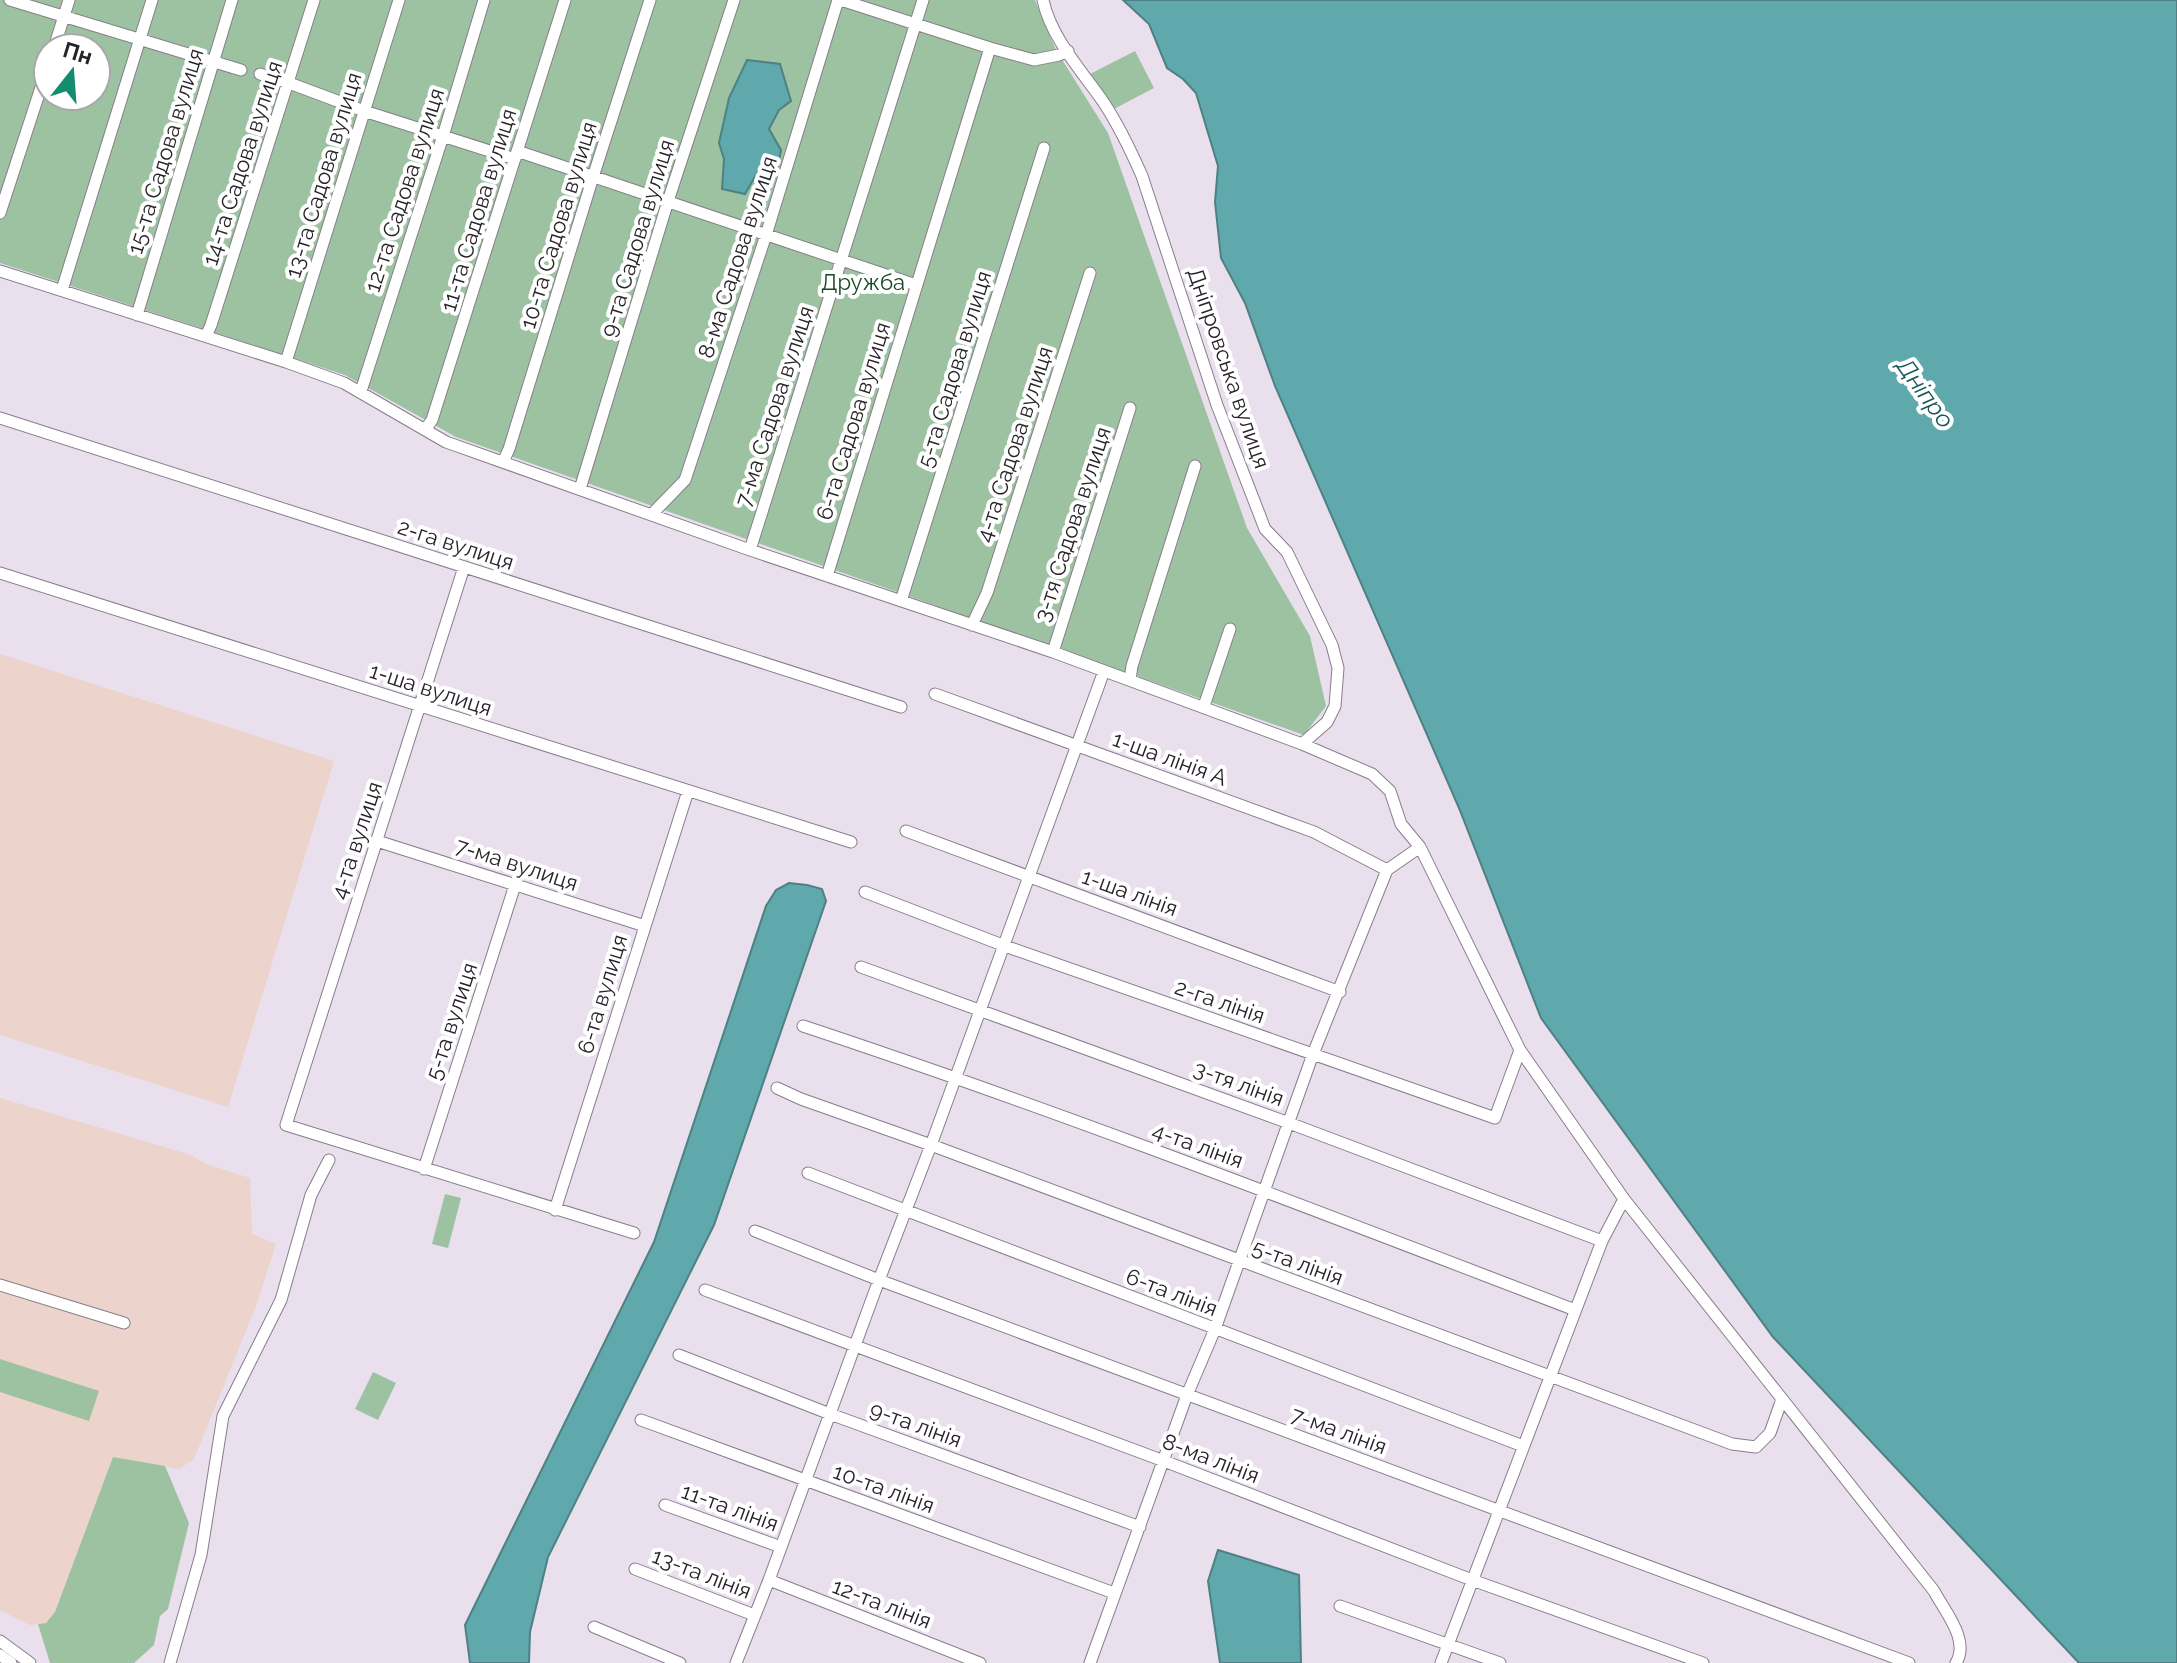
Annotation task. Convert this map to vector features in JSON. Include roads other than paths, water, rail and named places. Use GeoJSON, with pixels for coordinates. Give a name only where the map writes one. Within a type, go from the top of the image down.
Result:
{"type":"FeatureCollection","features":[{"type":"Feature","properties":{"kind":"street"},"geometry":{"type":"LineString","coordinates":[[10,0],[241,70]]}},
{"type":"Feature","properties":{"kind":"street"},"geometry":{"type":"LineString","coordinates":[[59,32],[69,0]]}},
{"type":"Feature","properties":{"kind":"street"},"geometry":{"type":"LineString","coordinates":[[62,290],[152,0]]}},
{"type":"Feature","properties":{"kind":"street","name":"15-та Садова вулиця"},"geometry":{"type":"LineString","coordinates":[[137,315],[232,0]]}},
{"type":"Feature","properties":{"kind":"street","name":"14-та Садова вулиця"},"geometry":{"type":"LineString","coordinates":[[206,336],[314,0]]}},
{"type":"Feature","properties":{"kind":"street","name":"13-та Садова вулиця"},"geometry":{"type":"LineString","coordinates":[[286,362],[399,0]]}},
{"type":"Feature","properties":{"kind":"street","name":"12-та Садова вулиця"},"geometry":{"type":"LineString","coordinates":[[361,391],[484,0]]}},
{"type":"Feature","properties":{"kind":"street","name":"11-та Садова вулиця"},"geometry":{"type":"LineString","coordinates":[[425,430],[432,420],[565,0]]}},
{"type":"Feature","properties":{"kind":"street","name":"10-та Садова вулиця"},"geometry":{"type":"LineString","coordinates":[[503,462],[650,0]]}},
{"type":"Feature","properties":{"kind":"street","name":"9-та Садова вулиця"},"geometry":{"type":"LineString","coordinates":[[580,489],[668,201],[734,0]]}},
{"type":"Feature","properties":{"kind":"street"},"geometry":{"type":"LineString","coordinates":[[840,0],[1034,60],[1068,51]]}},
{"type":"Feature","properties":{"kind":"street","name":"8-ма Садова вулиця"},"geometry":{"type":"LineString","coordinates":[[652,514],[685,480],[840,0]]}},
{"type":"Feature","properties":{"kind":"street","name":"7-ма Садова вулиця"},"geometry":{"type":"LineString","coordinates":[[750,550],[923,0]]}},
{"type":"Feature","properties":{"kind":"street","name":"Дніпровська вулиця"},"geometry":{"type":"LineString","coordinates":[[1043,0],[1046,13],[1068,51],[1128,143],[1142,176],[1217,405],[1265,529],[1287,552],[1332,645],[1338,668],[1335,706],[1327,722],[1302,744]]}},
{"type":"Feature","properties":{"kind":"street","name":"6-та Садова вулиця"},"geometry":{"type":"LineString","coordinates":[[827,576],[990,48]]}},
{"type":"Feature","properties":{"kind":"street"},"geometry":{"type":"LineString","coordinates":[[260,74],[443,136],[668,201],[916,285]]}},
{"type":"Feature","properties":{"kind":"street"},"geometry":{"type":"LineString","coordinates":[[0,213],[33,112]]}},
{"type":"Feature","properties":{"kind":"street","name":"5-та Садова вулиця"},"geometry":{"type":"LineString","coordinates":[[901,601],[1044,148]]}},
{"type":"Feature","properties":{"kind":"street"},"geometry":{"type":"LineString","coordinates":[[0,271],[344,383],[446,442],[1204,706],[1372,774],[1390,791],[1401,824],[1420,847],[1520,1050],[1624,1199],[1934,1591],[1961,1639],[1956,1663]]}},
{"type":"Feature","properties":{"kind":"street","name":"4-та Садова вулиця"},"geometry":{"type":"LineString","coordinates":[[972,625],[987,593],[1090,273]]}},
{"type":"Feature","properties":{"kind":"street","name":"3-тя Садова вулиця"},"geometry":{"type":"LineString","coordinates":[[1053,652],[1130,408]]}},
{"type":"Feature","properties":{"kind":"street","name":"2-га вулиця"},"geometry":{"type":"LineString","coordinates":[[0,418],[901,707]]}},
{"type":"Feature","properties":{"kind":"street"},"geometry":{"type":"LineString","coordinates":[[1130,680],[1195,466]]}},
{"type":"Feature","properties":{"kind":"street","name":"4-та вулиця"},"geometry":{"type":"LineString","coordinates":[[424,1169],[286,1125],[464,567]]}},
{"type":"Feature","properties":{"kind":"street","name":"1-ша вулиця"},"geometry":{"type":"LineString","coordinates":[[0,573],[851,842]]}},
{"type":"Feature","properties":{"kind":"street"},"geometry":{"type":"LineString","coordinates":[[1204,706],[1230,629]]}},
{"type":"Feature","properties":{"kind":"street"},"geometry":{"type":"LineString","coordinates":[[736,1663],[1031,877],[1104,671]]}},
{"type":"Feature","properties":{"kind":"street","name":"1-ша лінія А"},"geometry":{"type":"LineString","coordinates":[[935,694],[1314,832],[1387,870]]}},
{"type":"Feature","properties":{"kind":"street","name":"6-та вулиця"},"geometry":{"type":"LineString","coordinates":[[555,1210],[688,791]]}},
{"type":"Feature","properties":{"kind":"street","name":"1-ша лінія"},"geometry":{"type":"LineString","coordinates":[[906,831],[1340,992]]}},
{"type":"Feature","properties":{"kind":"street","name":"7-ма вулиця"},"geometry":{"type":"LineString","coordinates":[[377,841],[645,926]]}},
{"type":"Feature","properties":{"kind":"street"},"geometry":{"type":"LineString","coordinates":[[1090,1663],[1187,1395],[1215,1329],[1313,1054],[1387,870],[1420,847]]}},
{"type":"Feature","properties":{"kind":"street","name":"5-та вулиця"},"geometry":{"type":"LineString","coordinates":[[424,1169],[515,885]]}},
{"type":"Feature","properties":{"kind":"street","name":"2-га лінія"},"geometry":{"type":"LineString","coordinates":[[865,892],[1005,946],[1495,1118],[1520,1050]]}},
{"type":"Feature","properties":{"kind":"street","name":"3-тя лінія"},"geometry":{"type":"LineString","coordinates":[[861,967],[1602,1241]]}},
{"type":"Feature","properties":{"kind":"street","name":"4-та лінія"},"geometry":{"type":"LineString","coordinates":[[803,1026],[956,1077],[1575,1310]]}},
{"type":"Feature","properties":{"kind":"street","name":"5-та лінія"},"geometry":{"type":"LineString","coordinates":[[777,1088],[1732,1444],[1756,1447],[1770,1433],[1782,1399]]}},
{"type":"Feature","properties":{"kind":"street"},"geometry":{"type":"LineString","coordinates":[[170,1663],[201,1555],[223,1416],[281,1300],[311,1195],[329,1160]]}},
{"type":"Feature","properties":{"kind":"street"},"geometry":{"type":"LineString","coordinates":[[424,1169],[634,1233]]}},
{"type":"Feature","properties":{"kind":"street","name":"6-та лінія"},"geometry":{"type":"LineString","coordinates":[[808,1173],[1523,1446]]}},
{"type":"Feature","properties":{"kind":"street"},"geometry":{"type":"LineString","coordinates":[[1441,1663],[1602,1241],[1624,1199]]}},
{"type":"Feature","properties":{"kind":"street","name":"7-ма лінія"},"geometry":{"type":"LineString","coordinates":[[755,1231],[879,1280],[1909,1663]]}},
{"type":"Feature","properties":{"kind":"street"},"geometry":{"type":"LineString","coordinates":[[0,1285],[124,1323]]}},
{"type":"Feature","properties":{"kind":"street","name":"8-ма лінія"},"geometry":{"type":"LineString","coordinates":[[705,1290],[1472,1580],[1703,1663]]}},
{"type":"Feature","properties":{"kind":"street","name":"9-та лінія"},"geometry":{"type":"LineString","coordinates":[[679,1355],[830,1414],[1140,1527]]}},
{"type":"Feature","properties":{"kind":"street","name":"10-та лінія"},"geometry":{"type":"LineString","coordinates":[[641,1420],[1114,1593]]}},
{"type":"Feature","properties":{"kind":"street","name":"11-та лінія"},"geometry":{"type":"LineString","coordinates":[[665,1505],[781,1547]]}},
{"type":"Feature","properties":{"kind":"street","name":"13-та лінія"},"geometry":{"type":"LineString","coordinates":[[635,1569],[754,1615]]}},
{"type":"Feature","properties":{"kind":"street","name":"12-та лінія"},"geometry":{"type":"LineString","coordinates":[[769,1580],[980,1663]]}},
{"type":"Feature","properties":{"kind":"street"},"geometry":{"type":"LineString","coordinates":[[1340,1606],[1500,1663]]}},
{"type":"Feature","properties":{"kind":"street"},"geometry":{"type":"LineString","coordinates":[[594,1627],[680,1663]]}},
{"type":"Feature","properties":{"kind":"street"},"geometry":{"type":"LineString","coordinates":[[0,1641],[30,1663]]}},
{"type":"Feature","properties":{"kind":"street"},"geometry":{"type":"LineString","coordinates":[[0,1655],[11,1663]]}},
{"type":"Feature","properties":{"kind":"water","name":"Дніпро"},"geometry":{"type":"Polygon","coordinates":[[[1123,0],[2177,0],[2177,1663],[2079,1663],[1773,1337],[1541,1018],[1459,808],[1275,386],[1245,303],[1221,258],[1215,202],[1218,166],[1196,93],[1167,68],[1149,24],[1123,0]]]}},
{"type":"Feature","properties":{"kind":"water"},"geometry":{"type":"Polygon","coordinates":[[[747,60],[780,64],[791,101],[779,110],[769,129],[781,150],[778,167],[760,168],[745,194],[722,189],[724,159],[719,143],[729,98],[747,60]]]}},
{"type":"Feature","properties":{"kind":"water"},"geometry":{"type":"Polygon","coordinates":[[[789,883],[822,889],[826,901],[714,1225],[548,1557],[530,1632],[529,1663],[470,1663],[465,1625],[654,1242],[766,906],[776,890],[789,883]]]}},
{"type":"Feature","properties":{"kind":"water"},"geometry":{"type":"Polygon","coordinates":[[[1218,1550],[1299,1575],[1301,1663],[1220,1663],[1208,1581],[1218,1550]]]}},
{"type":"Feature","properties":{"kind":"park label","name":"Дружба"},"geometry":{"type":"Point","coordinates":[863,282]}}]}
